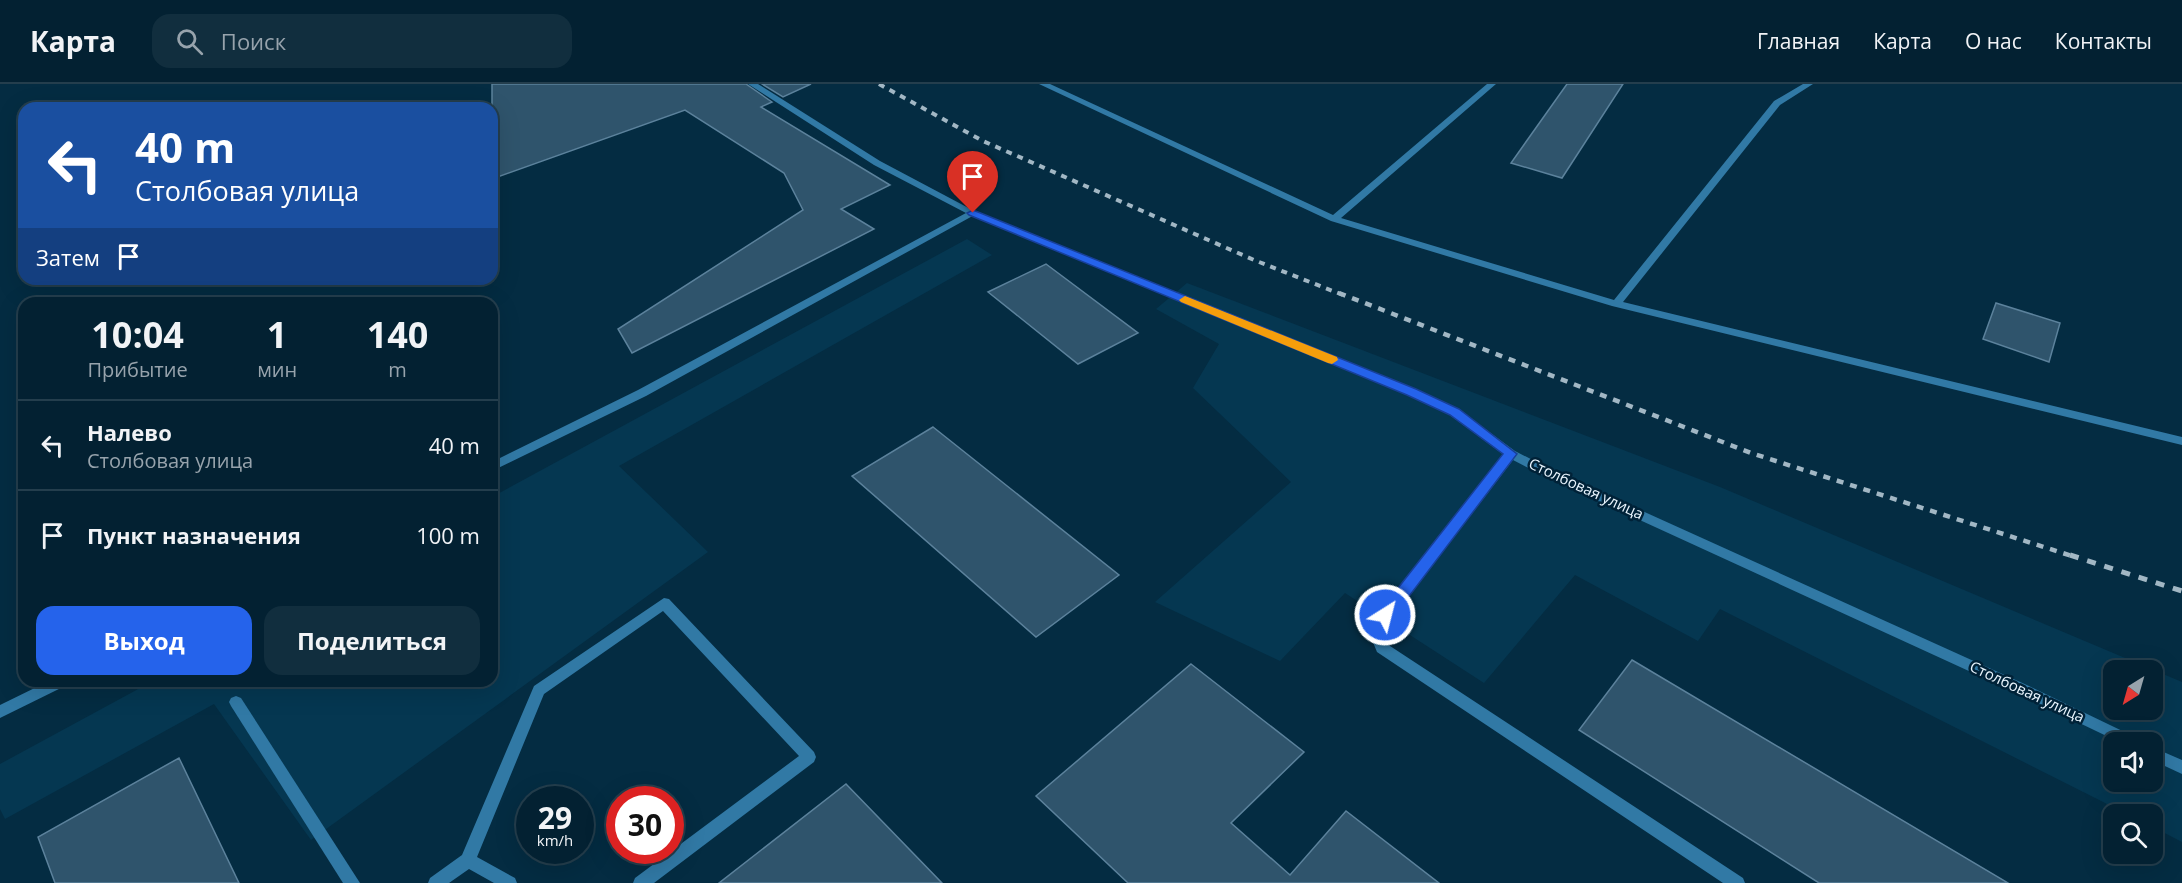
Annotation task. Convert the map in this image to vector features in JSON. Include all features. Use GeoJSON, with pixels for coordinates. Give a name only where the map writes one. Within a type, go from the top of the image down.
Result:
{"type":"FeatureCollection","features":[{"type":"Feature","properties":{"kind":"street","name":"Столбовая улица"},"geometry":{"type":"LineString","coordinates":[[752,84],[877,163],[973,213],[1412,392],[1454,412],[1511,454],[2111,732]]}},
{"type":"Feature","properties":{"kind":"street"},"geometry":{"type":"LineString","coordinates":[[1043,84],[1334,219],[1616,304],[2182,441]]}},
{"type":"Feature","properties":{"kind":"street"},"geometry":{"type":"LineString","coordinates":[[1334,219],[1492,84]]}},
{"type":"Feature","properties":{"kind":"street"},"geometry":{"type":"LineString","coordinates":[[1616,304],[1777,103],[1809,84]]}},
{"type":"Feature","properties":{"kind":"street"},"geometry":{"type":"LineString","coordinates":[[498,464],[642,393],[973,213]]}},
{"type":"Feature","properties":{"kind":"street"},"geometry":{"type":"LineString","coordinates":[[1511,454],[1375,630],[1382,648],[1737,883]]}},
{"type":"Feature","properties":{"kind":"street"},"geometry":{"type":"LineString","coordinates":[[436,883],[468,860],[539,690],[664,603],[809,757],[640,883]]}},
{"type":"Feature","properties":{"kind":"street"},"geometry":{"type":"LineString","coordinates":[[0,712],[50,687]]}},
{"type":"Feature","properties":{"kind":"street"},"geometry":{"type":"LineString","coordinates":[[236,702],[352,883]]}},
{"type":"Feature","properties":{"kind":"street"},"geometry":{"type":"LineString","coordinates":[[2163,758],[2182,767]]}},
{"type":"Feature","properties":{"kind":"street"},"geometry":{"type":"LineString","coordinates":[[468,860],[509,883]]}},
{"type":"Feature","properties":{"kind":"shaded area"},"geometry":{"type":"Polygon","coordinates":[[[967,239],[992,255],[619,466],[708,552],[311,840],[214,704],[5,819],[0,809],[0,764],[142,687],[498,687],[498,494],[967,239]]]}},
{"type":"Feature","properties":{"kind":"shaded area"},"geometry":{"type":"Polygon","coordinates":[[[1187,283],[1720,487],[2130,660],[2103,660],[2103,720],[2163,720],[2163,674],[2182,682],[2182,842],[2163,832],[2163,804],[2107,804],[1720,609],[1698,641],[1575,575],[1484,683],[1345,593],[1280,661],[1155,602],[1291,482],[1193,388],[1219,344],[1156,309],[1187,283]]]}},
{"type":"Feature","properties":{"kind":"building"},"geometry":{"type":"Polygon","coordinates":[[[492,84],[746,84],[772,102],[761,107],[890,185],[841,209],[874,229],[632,353],[618,329],[803,210],[784,173],[685,110],[498,177],[498,102],[492,102],[492,84]]]}},
{"type":"Feature","properties":{"kind":"building"},"geometry":{"type":"Polygon","coordinates":[[[762,84],[811,84],[783,97],[762,84]]]}},
{"type":"Feature","properties":{"kind":"building"},"geometry":{"type":"Polygon","coordinates":[[[1567,84],[1623,84],[1562,178],[1511,163],[1567,84]]]}},
{"type":"Feature","properties":{"kind":"building"},"geometry":{"type":"Polygon","coordinates":[[[1046,264],[1138,333],[1078,364],[988,292],[1046,264]]]}},
{"type":"Feature","properties":{"kind":"building"},"geometry":{"type":"Polygon","coordinates":[[[1996,303],[2060,323],[2049,362],[1983,339],[1996,303]]]}},
{"type":"Feature","properties":{"kind":"building"},"geometry":{"type":"Polygon","coordinates":[[[933,427],[1119,575],[1036,637],[852,476],[933,427]]]}},
{"type":"Feature","properties":{"kind":"building"},"geometry":{"type":"Polygon","coordinates":[[[1632,660],[2008,883],[1819,883],[1579,730],[1632,660]]]}},
{"type":"Feature","properties":{"kind":"building"},"geometry":{"type":"Polygon","coordinates":[[[1191,664],[1304,752],[1231,823],[1290,875],[1346,811],[1439,883],[1128,883],[1036,796],[1191,664]]]}},
{"type":"Feature","properties":{"kind":"building"},"geometry":{"type":"Polygon","coordinates":[[[179,758],[239,883],[55,883],[38,837],[179,758]]]}},
{"type":"Feature","properties":{"kind":"building"},"geometry":{"type":"Polygon","coordinates":[[[846,784],[942,883],[719,883],[846,784]]]}},
{"type":"Feature","properties":{"kind":"railway"},"geometry":{"type":"LineString","coordinates":[[879,84],[983,141],[1254,260],[1343,295]]}},
{"type":"Feature","properties":{"kind":"railway"},"geometry":{"type":"LineString","coordinates":[[1339,293],[1751,453],[2075,557]]}},
{"type":"Feature","properties":{"kind":"railway"},"geometry":{"type":"LineString","coordinates":[[2070,555],[2182,591]]}},
{"type":"Feature","properties":{"kind":"slow traffic"},"geometry":{"type":"LineString","coordinates":[[1185,300],[1332,360]]}},
{"type":"Feature","properties":{"kind":"route"},"geometry":{"type":"LineString","coordinates":[[973,213],[1412,392],[1454,412],[1511,454],[1385,615]]}}]}
